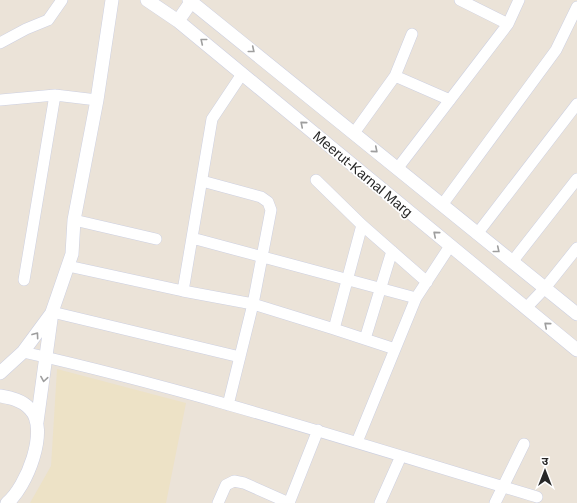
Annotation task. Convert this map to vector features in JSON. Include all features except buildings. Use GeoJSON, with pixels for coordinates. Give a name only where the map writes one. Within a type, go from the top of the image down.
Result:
{"type":"FeatureCollection","features":[{"type":"Feature","properties":{"kind":"street"},"geometry":{"type":"LineString","coordinates":[[0,43],[26,29],[48,20],[62,0]]}},
{"type":"Feature","properties":{"kind":"street"},"geometry":{"type":"LineString","coordinates":[[7,503],[13,498],[28,472],[36,449],[37,422],[47,358],[52,312],[72,254],[74,220],[97,100],[112,0]]}},
{"type":"Feature","properties":{"kind":"street","name":"Meerut-Karnal Marg"},"geometry":{"type":"LineString","coordinates":[[147,0],[178,21],[577,350]]}},
{"type":"Feature","properties":{"kind":"street"},"geometry":{"type":"LineString","coordinates":[[460,0],[508,24]]}},
{"type":"Feature","properties":{"kind":"street"},"geometry":{"type":"LineString","coordinates":[[398,169],[508,24],[519,0]]}},
{"type":"Feature","properties":{"kind":"street"},"geometry":{"type":"LineString","coordinates":[[178,21],[190,1]]}},
{"type":"Feature","properties":{"kind":"street","name":"Meerut-Karnal Marg"},"geometry":{"type":"LineString","coordinates":[[190,1],[577,314]]}},
{"type":"Feature","properties":{"kind":"street"},"geometry":{"type":"LineString","coordinates":[[442,205],[556,50],[577,7]]}},
{"type":"Feature","properties":{"kind":"street"},"geometry":{"type":"LineString","coordinates":[[354,133],[394,76],[412,34]]}},
{"type":"Feature","properties":{"kind":"street"},"geometry":{"type":"LineString","coordinates":[[183,291],[212,120],[242,74]]}},
{"type":"Feature","properties":{"kind":"street"},"geometry":{"type":"LineString","coordinates":[[394,76],[450,100]]}},
{"type":"Feature","properties":{"kind":"street"},"geometry":{"type":"LineString","coordinates":[[0,100],[55,95],[97,100]]}},
{"type":"Feature","properties":{"kind":"street"},"geometry":{"type":"LineString","coordinates":[[24,280],[55,95]]}},
{"type":"Feature","properties":{"kind":"street"},"geometry":{"type":"LineString","coordinates":[[477,234],[577,104]]}},
{"type":"Feature","properties":{"kind":"street"},"geometry":{"type":"LineString","coordinates":[[512,262],[577,178]]}},
{"type":"Feature","properties":{"kind":"street"},"geometry":{"type":"LineString","coordinates":[[316,180],[362,225],[427,282]]}},
{"type":"Feature","properties":{"kind":"street"},"geometry":{"type":"LineString","coordinates":[[202,181],[261,197],[268,202],[271,210],[253,304],[228,405]]}},
{"type":"Feature","properties":{"kind":"street"},"geometry":{"type":"LineString","coordinates":[[74,220],[156,239]]}},
{"type":"Feature","properties":{"kind":"street"},"geometry":{"type":"LineString","coordinates":[[334,329],[362,225]]}},
{"type":"Feature","properties":{"kind":"street"},"geometry":{"type":"LineString","coordinates":[[192,238],[416,298]]}},
{"type":"Feature","properties":{"kind":"street"},"geometry":{"type":"LineString","coordinates":[[357,442],[416,298],[450,246]]}},
{"type":"Feature","properties":{"kind":"street"},"geometry":{"type":"LineString","coordinates":[[526,308],[545,288],[577,248]]}},
{"type":"Feature","properties":{"kind":"street"},"geometry":{"type":"LineString","coordinates":[[365,339],[392,252]]}},
{"type":"Feature","properties":{"kind":"street"},"geometry":{"type":"LineString","coordinates":[[68,266],[183,291],[253,304],[395,349]]}},
{"type":"Feature","properties":{"kind":"street"},"geometry":{"type":"LineString","coordinates":[[0,373],[23,352],[52,312]]}},
{"type":"Feature","properties":{"kind":"street"},"geometry":{"type":"LineString","coordinates":[[52,312],[240,357]]}},
{"type":"Feature","properties":{"kind":"street"},"geometry":{"type":"LineString","coordinates":[[23,352],[318,430],[537,497]]}},
{"type":"Feature","properties":{"kind":"street"},"geometry":{"type":"LineString","coordinates":[[0,396],[15,398],[31,409],[37,422]]}},
{"type":"Feature","properties":{"kind":"street"},"geometry":{"type":"LineString","coordinates":[[218,503],[226,485],[234,481],[244,483],[289,503],[318,430]]}},
{"type":"Feature","properties":{"kind":"street"},"geometry":{"type":"LineString","coordinates":[[495,503],[524,444]]}},
{"type":"Feature","properties":{"kind":"street"},"geometry":{"type":"LineString","coordinates":[[380,503],[401,456]]}},
{"type":"Feature","properties":{"kind":"shaded area"},"geometry":{"type":"Polygon","coordinates":[[[57,369],[186,403],[166,503],[30,503],[51,466],[57,369]]]}}]}
